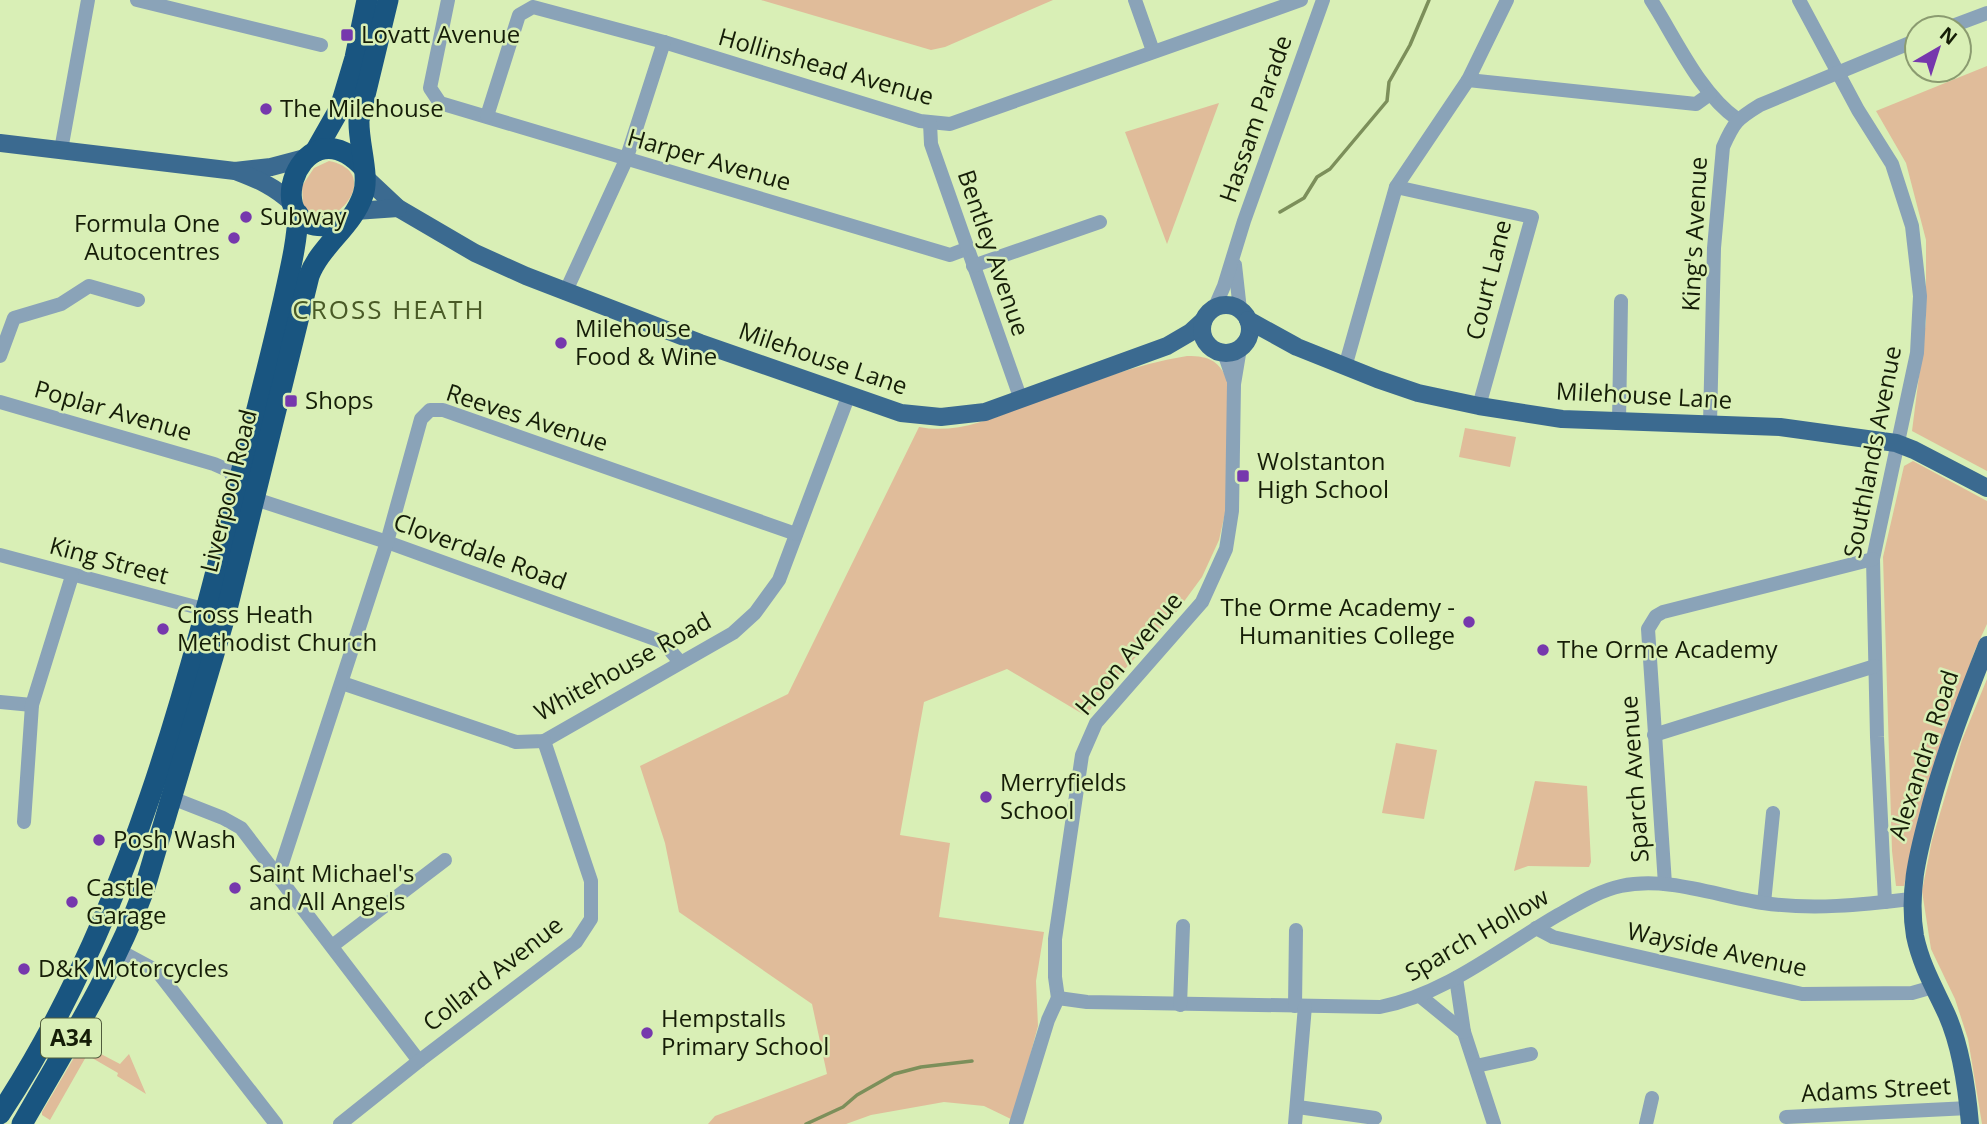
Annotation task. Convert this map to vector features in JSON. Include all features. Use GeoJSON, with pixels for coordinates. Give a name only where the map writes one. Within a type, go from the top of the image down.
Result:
{"type":"FeatureCollection","features":[{"type":"Feature","properties":{"kind":"highway"},"geometry":{"type":"LineString","coordinates":[[367,0],[341,108],[292,181],[290,191],[295,209],[314,225],[325,227],[351,216],[363,195],[365,173],[358,137],[359,120],[388,0]]}},
{"type":"Feature","properties":{"kind":"highway"},"geometry":{"type":"LineString","coordinates":[[310,155],[326,150],[344,153],[355,159],[365,173]]}},
{"type":"Feature","properties":{"kind":"highway","name":"Liverpool Road"},"geometry":{"type":"LineString","coordinates":[[22,1124],[108,941],[145,887],[172,797],[226,613],[246,494],[296,245],[295,209]]}},
{"type":"Feature","properties":{"kind":"highway","name":"Liverpool Road"},"geometry":{"type":"LineString","coordinates":[[108,941],[128,860],[246,494],[311,270],[351,216]]}},
{"type":"Feature","properties":{"kind":"highway","name":"A34"},"geometry":{"type":"LineString","coordinates":[[0,1114],[41,1045],[69,1012],[108,941]]}},
{"type":"Feature","properties":{"kind":"main road"},"geometry":{"type":"LineString","coordinates":[[0,143],[235,171],[271,167],[310,155]]}},
{"type":"Feature","properties":{"kind":"main road"},"geometry":{"type":"LineString","coordinates":[[235,171],[279,190],[295,209]]}},
{"type":"Feature","properties":{"kind":"main road","name":"Milehouse Lane"},"geometry":{"type":"LineString","coordinates":[[365,173],[398,208],[475,253],[565,293],[848,397],[901,413],[941,417],[985,412],[1020,397],[1167,346],[1191,332],[1209,315]]}},
{"type":"Feature","properties":{"kind":"main road"},"geometry":{"type":"LineString","coordinates":[[351,216],[398,208]]}},
{"type":"Feature","properties":{"kind":"main road"},"geometry":{"type":"LineString","coordinates":[[1227,305],[1244,315],[1249,334],[1230,348],[1202,335],[1209,315],[1227,305]]}},
{"type":"Feature","properties":{"kind":"main road","name":"Milehouse Lane"},"geometry":{"type":"LineString","coordinates":[[1244,315],[1297,347],[1418,393],[1562,419],[1820,431],[1896,443],[1987,488]]}},
{"type":"Feature","properties":{"kind":"main road","name":"Milehouse Lane"},"geometry":{"type":"LineString","coordinates":[[1167,346],[1198,344],[1230,348],[1258,341],[1297,347]]}},
{"type":"Feature","properties":{"kind":"main road","name":"Alexandra Road"},"geometry":{"type":"LineString","coordinates":[[1970,1116],[1957,1044],[1948,1017],[1922,962],[1911,899],[1914,867],[1938,775],[1987,645]]}},
{"type":"Feature","properties":{"kind":"street"},"geometry":{"type":"LineString","coordinates":[[61,150],[89,0]]}},
{"type":"Feature","properties":{"kind":"street"},"geometry":{"type":"LineString","coordinates":[[137,0],[321,45]]}},
{"type":"Feature","properties":{"kind":"street","name":"Harper Avenue"},"geometry":{"type":"LineString","coordinates":[[448,0],[430,88],[440,103],[950,255],[966,249]]}},
{"type":"Feature","properties":{"kind":"street"},"geometry":{"type":"LineString","coordinates":[[1135,0],[1153,51]]}},
{"type":"Feature","properties":{"kind":"street","name":"Hollinshead Avenue"},"geometry":{"type":"LineString","coordinates":[[488,116],[519,15],[533,7],[664,42],[930,123],[950,124],[1153,51],[1263,6],[1301,0]]}},
{"type":"Feature","properties":{"kind":"street","name":"Hassam Parade"},"geometry":{"type":"LineString","coordinates":[[1209,315],[1235,253],[1323,0]]}},
{"type":"Feature","properties":{"kind":"street"},"geometry":{"type":"LineString","coordinates":[[1345,367],[1396,187],[1468,80],[1507,0]]}},
{"type":"Feature","properties":{"kind":"street"},"geometry":{"type":"LineString","coordinates":[[1651,0],[1710,94],[1722,108],[1737,119],[1760,105],[1903,46]]}},
{"type":"Feature","properties":{"kind":"street","name":"Southlands Avenue"},"geometry":{"type":"LineString","coordinates":[[1798,0],[1892,164],[1912,226],[1920,296],[1917,352],[1873,559],[1885,902]]}},
{"type":"Feature","properties":{"kind":"street"},"geometry":{"type":"LineString","coordinates":[[565,293],[626,160],[664,42]]}},
{"type":"Feature","properties":{"kind":"street"},"geometry":{"type":"LineString","coordinates":[[1468,80],[1696,104],[1710,94]]}},
{"type":"Feature","properties":{"kind":"street","name":"King's Avenue"},"geometry":{"type":"LineString","coordinates":[[1710,424],[1715,236],[1723,146],[1737,119]]}},
{"type":"Feature","properties":{"kind":"street","name":"Bentley Avenue"},"geometry":{"type":"LineString","coordinates":[[930,123],[930,144],[1020,397]]}},
{"type":"Feature","properties":{"kind":"street","name":"Court Lane"},"geometry":{"type":"LineString","coordinates":[[1396,187],[1532,217],[1479,406]]}},
{"type":"Feature","properties":{"kind":"street"},"geometry":{"type":"LineString","coordinates":[[972,266],[1100,222]]}},
{"type":"Feature","properties":{"kind":"street","name":"Hassam Parade"},"geometry":{"type":"LineString","coordinates":[[1235,253],[1236,285],[1244,315]]}},
{"type":"Feature","properties":{"kind":"street"},"geometry":{"type":"LineString","coordinates":[[0,356],[14,318],[61,304],[89,286],[138,300]]}},
{"type":"Feature","properties":{"kind":"street"},"geometry":{"type":"LineString","coordinates":[[1619,422],[1621,301]]}},
{"type":"Feature","properties":{"kind":"street","name":"Hoon Avenue"},"geometry":{"type":"LineString","coordinates":[[1058,998],[1055,939],[1082,755],[1096,723],[1202,602],[1226,549],[1232,511],[1234,384],[1230,348]]}},
{"type":"Feature","properties":{"kind":"street","name":"Whitehouse Road"},"geometry":{"type":"LineString","coordinates":[[342,683],[516,742],[544,741],[733,633],[755,613],[779,580],[848,397]]}},
{"type":"Feature","properties":{"kind":"street","name":"Poplar Avenue"},"geometry":{"type":"LineString","coordinates":[[0,402],[214,464],[230,471],[246,494]]}},
{"type":"Feature","properties":{"kind":"street","name":"Reeves Avenue"},"geometry":{"type":"LineString","coordinates":[[278,876],[387,542],[421,419],[430,410],[435,409],[796,534]]}},
{"type":"Feature","properties":{"kind":"street","name":"Cloverdale Road"},"geometry":{"type":"LineString","coordinates":[[246,494],[663,642],[680,662]]}},
{"type":"Feature","properties":{"kind":"street","name":"King Street"},"geometry":{"type":"LineString","coordinates":[[0,555],[207,610]]}},
{"type":"Feature","properties":{"kind":"street","name":"Sparch Avenue"},"geometry":{"type":"LineString","coordinates":[[1665,884],[1648,629],[1663,612],[1873,559]]}},
{"type":"Feature","properties":{"kind":"street"},"geometry":{"type":"LineString","coordinates":[[24,822],[32,705],[72,576]]}},
{"type":"Feature","properties":{"kind":"street"},"geometry":{"type":"LineString","coordinates":[[1654,735],[1875,666]]}},
{"type":"Feature","properties":{"kind":"street"},"geometry":{"type":"LineString","coordinates":[[0,702],[32,705]]}},
{"type":"Feature","properties":{"kind":"street","name":"Collard Avenue"},"geometry":{"type":"LineString","coordinates":[[340,1124],[576,942],[592,919],[591,881],[544,741]]}},
{"type":"Feature","properties":{"kind":"street"},"geometry":{"type":"LineString","coordinates":[[172,797],[240,828],[419,1061]]}},
{"type":"Feature","properties":{"kind":"street"},"geometry":{"type":"LineString","coordinates":[[1764,903],[1773,813]]}},
{"type":"Feature","properties":{"kind":"street"},"geometry":{"type":"LineString","coordinates":[[332,946],[445,860]]}},
{"type":"Feature","properties":{"kind":"street","name":"Sparch Hollow"},"geometry":{"type":"LineString","coordinates":[[1058,998],[1087,1002],[1180,1005],[1380,1007],[1403,1003],[1456,978],[1588,898],[1619,886],[1643,883],[1665,884],[1764,903],[1820,906],[1911,899]]}},
{"type":"Feature","properties":{"kind":"street"},"geometry":{"type":"LineString","coordinates":[[1180,1005],[1183,926]]}},
{"type":"Feature","properties":{"kind":"street","name":"Wayside Avenue"},"geometry":{"type":"LineString","coordinates":[[1536,928],[1553,937],[1802,994],[1912,993],[1933,987]]}},
{"type":"Feature","properties":{"kind":"street"},"geometry":{"type":"LineString","coordinates":[[1295,1124],[1298,1107],[1300,1006],[1296,930]]}},
{"type":"Feature","properties":{"kind":"street"},"geometry":{"type":"LineString","coordinates":[[108,941],[157,971],[276,1124]]}},
{"type":"Feature","properties":{"kind":"street"},"geometry":{"type":"LineString","coordinates":[[1456,978],[1464,1032],[1494,1124]]}},
{"type":"Feature","properties":{"kind":"street"},"geometry":{"type":"LineString","coordinates":[[1420,996],[1464,1032]]}},
{"type":"Feature","properties":{"kind":"street"},"geometry":{"type":"LineString","coordinates":[[1016,1124],[1048,1020],[1058,998]]}},
{"type":"Feature","properties":{"kind":"street"},"geometry":{"type":"LineString","coordinates":[[1476,1066],[1531,1054]]}},
{"type":"Feature","properties":{"kind":"street"},"geometry":{"type":"LineString","coordinates":[[1646,1124],[1652,1098]]}},
{"type":"Feature","properties":{"kind":"street"},"geometry":{"type":"LineString","coordinates":[[1298,1107],[1375,1118]]}},
{"type":"Feature","properties":{"kind":"street","name":"Adams Street"},"geometry":{"type":"LineString","coordinates":[[1786,1117],[1970,1116]]}},
{"type":"Feature","properties":{"kind":"shaded area"},"geometry":{"type":"Polygon","coordinates":[[[761,0],[1053,0],[945,47],[931,50],[761,0]]]}},
{"type":"Feature","properties":{"kind":"shaded area"},"geometry":{"type":"Polygon","coordinates":[[[1987,66],[1987,471],[1912,431],[1926,321],[1926,240],[1906,163],[1876,111],[1943,84],[1973,84],[1973,72],[1987,66]]]}},
{"type":"Feature","properties":{"kind":"shaded area"},"geometry":{"type":"Polygon","coordinates":[[[1219,103],[1167,244],[1125,132],[1219,103]]]}},
{"type":"Feature","properties":{"kind":"shaded area"},"geometry":{"type":"Polygon","coordinates":[[[329,161],[342,165],[350,172],[354,179],[354,188],[344,205],[326,218],[306,210],[303,205],[302,186],[314,168],[329,161]]]}},
{"type":"Feature","properties":{"kind":"shaded area"},"geometry":{"type":"Polygon","coordinates":[[[1187,356],[1213,361],[1222,369],[1229,383],[1228,500],[1219,540],[1202,577],[1177,611],[1086,716],[1007,669],[924,702],[900,835],[950,843],[939,917],[1044,932],[1036,981],[1038,1026],[1013,1120],[984,1106],[944,1102],[871,1115],[846,1124],[708,1124],[715,1116],[827,1074],[812,1004],[679,912],[665,843],[640,766],[788,694],[919,427],[934,429],[965,426],[1111,375],[1187,356]]]}},
{"type":"Feature","properties":{"kind":"shaded area"},"geometry":{"type":"Polygon","coordinates":[[[1465,428],[1516,437],[1510,467],[1459,457],[1465,428]]]}},
{"type":"Feature","properties":{"kind":"shaded area"},"geometry":{"type":"Polygon","coordinates":[[[1913,461],[1987,501],[1987,624],[1975,650],[1919,815],[1904,886],[1896,886],[1892,851],[1883,557],[1904,466],[1913,461]]]}},
{"type":"Feature","properties":{"kind":"shaded area"},"geometry":{"type":"Polygon","coordinates":[[[1987,679],[1987,1124],[1982,1124],[1968,1039],[1955,999],[1931,949],[1922,891],[1932,840],[1962,740],[1987,679]]]}},
{"type":"Feature","properties":{"kind":"shaded area"},"geometry":{"type":"Polygon","coordinates":[[[1396,743],[1437,750],[1424,819],[1382,813],[1396,743]]]}},
{"type":"Feature","properties":{"kind":"shaded area"},"geometry":{"type":"Polygon","coordinates":[[[1535,781],[1587,786],[1591,862],[1589,867],[1528,866],[1514,871],[1535,781]]]}},
{"type":"Feature","properties":{"kind":"shaded area"},"geometry":{"type":"Polygon","coordinates":[[[82,1044],[120,1064],[129,1054],[146,1094],[87,1055],[50,1120],[42,1115],[42,1112],[82,1044]]]}},
{"type":"Feature","properties":{"kind":"waterway"},"geometry":{"type":"LineString","coordinates":[[1280,212],[1304,198],[1317,177],[1330,169],[1387,101],[1389,82],[1410,45],[1429,0]]}},
{"type":"Feature","properties":{"kind":"waterway"},"geometry":{"type":"LineString","coordinates":[[806,1124],[843,1107],[857,1095],[894,1074],[921,1067],[972,1061]]}},
{"type":"Feature","properties":{"kind":"place","name":"Lovatt Avenue"},"geometry":{"type":"Point","coordinates":[347,35]}},
{"type":"Feature","properties":{"kind":"place","name":"The Milehouse"},"geometry":{"type":"Point","coordinates":[266,109]}},
{"type":"Feature","properties":{"kind":"place","name":"Subway"},"geometry":{"type":"Point","coordinates":[246,217]}},
{"type":"Feature","properties":{"kind":"place","name":"Formula One Autocentres"},"geometry":{"type":"Point","coordinates":[234,238]}},
{"type":"Feature","properties":{"kind":"place","name":"Milehouse Food & Wine"},"geometry":{"type":"Point","coordinates":[561,343]}},
{"type":"Feature","properties":{"kind":"place","name":"Shops"},"geometry":{"type":"Point","coordinates":[291,401]}},
{"type":"Feature","properties":{"kind":"place","name":"Wolstanton High School"},"geometry":{"type":"Point","coordinates":[1243,476]}},
{"type":"Feature","properties":{"kind":"place","name":"The Orme Academy - Humanities College"},"geometry":{"type":"Point","coordinates":[1469,622]}},
{"type":"Feature","properties":{"kind":"place","name":"Cross Heath Methodist Church"},"geometry":{"type":"Point","coordinates":[163,629]}},
{"type":"Feature","properties":{"kind":"place","name":"The Orme Academy"},"geometry":{"type":"Point","coordinates":[1543,650]}},
{"type":"Feature","properties":{"kind":"place","name":"Merryfields School"},"geometry":{"type":"Point","coordinates":[986,797]}},
{"type":"Feature","properties":{"kind":"place","name":"Posh Wash"},"geometry":{"type":"Point","coordinates":[99,840]}},
{"type":"Feature","properties":{"kind":"place","name":"Saint Michael's and All Angels"},"geometry":{"type":"Point","coordinates":[235,888]}},
{"type":"Feature","properties":{"kind":"place","name":"Castle Garage"},"geometry":{"type":"Point","coordinates":[72,902]}},
{"type":"Feature","properties":{"kind":"place","name":"D&K Motorcycles"},"geometry":{"type":"Point","coordinates":[24,969]}},
{"type":"Feature","properties":{"kind":"place","name":"Hempstalls Primary School"},"geometry":{"type":"Point","coordinates":[647,1033]}},
{"type":"Feature","properties":{"kind":"district","name":"CROSS HEATH"},"geometry":{"type":"Point","coordinates":[389,310]}}]}
